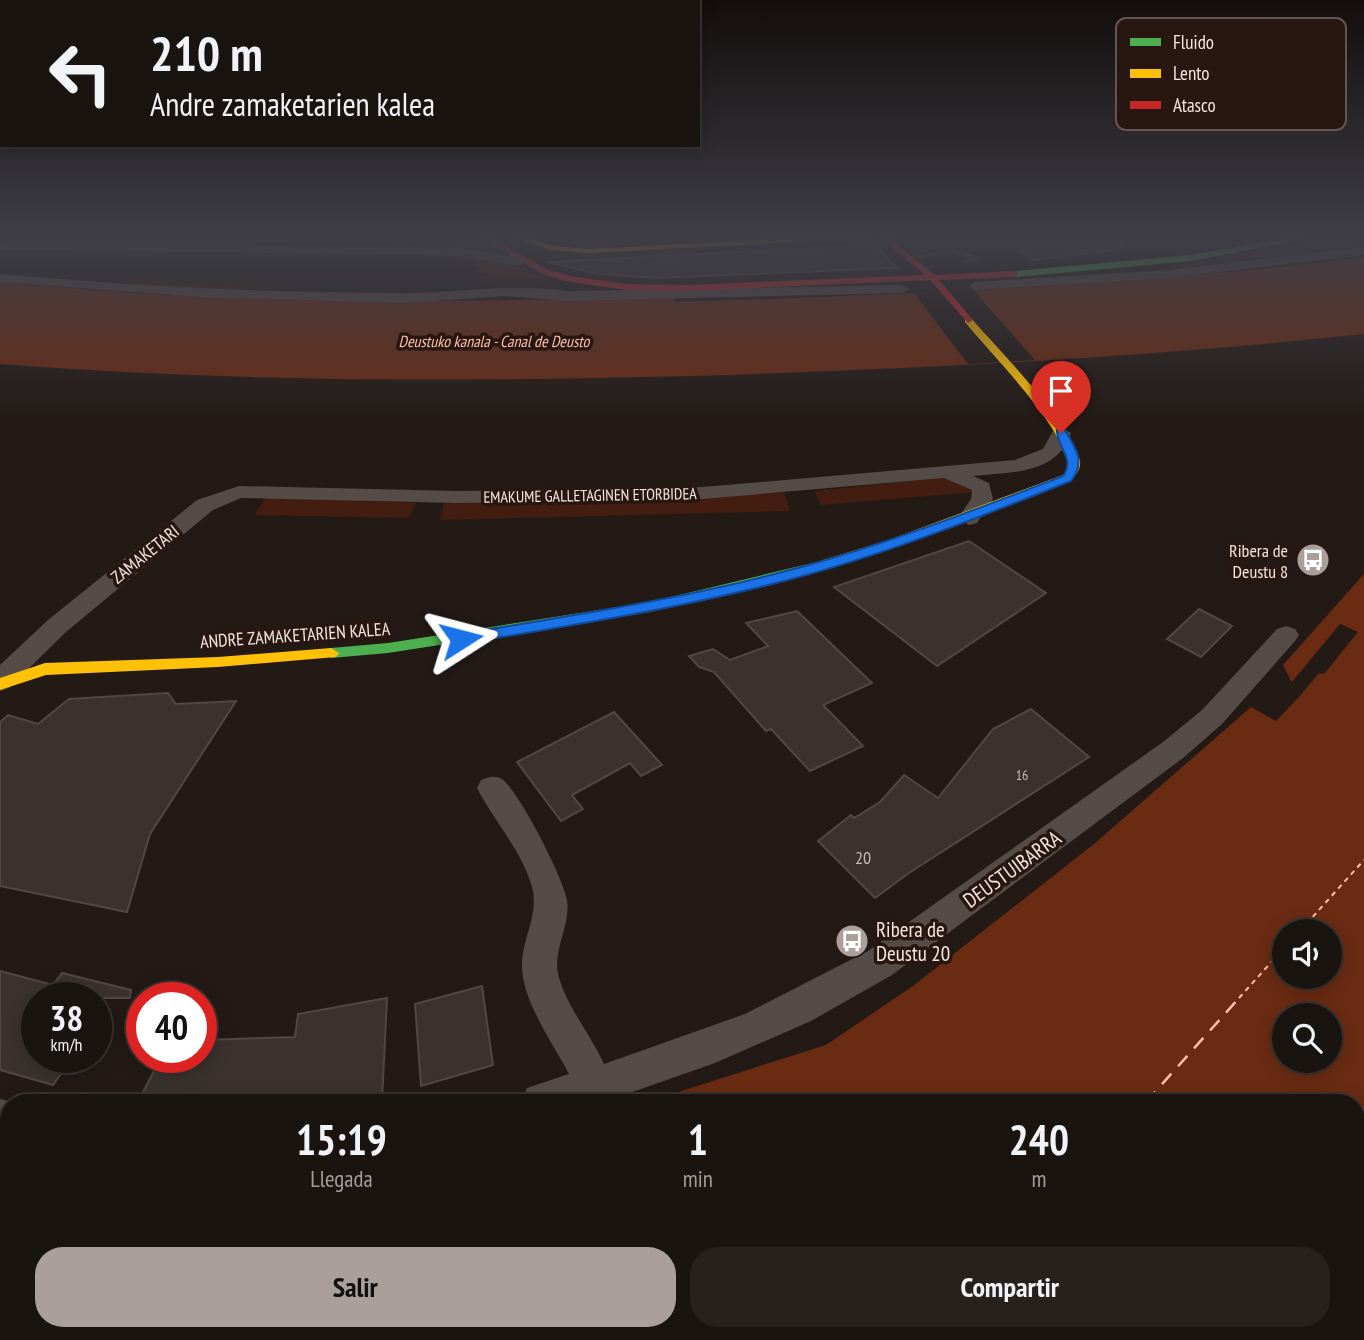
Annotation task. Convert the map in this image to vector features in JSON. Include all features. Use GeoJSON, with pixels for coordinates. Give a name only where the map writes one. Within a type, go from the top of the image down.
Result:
{"type":"FeatureCollection","features":[{"type":"Feature","properties":{"kind":"main road","name":"ANDRE ZAMAKETARIEN KALEA"},"geometry":{"type":"LineString","coordinates":[[0,683],[45,670],[218,662],[388,648],[557,624],[650,607],[807,570],[969,518],[1067,478],[1074,469],[1074,460],[1061,433],[951,299]]}},
{"type":"Feature","properties":{"kind":"street","name":"EMAKUME GALLETAGINEN ETORBIDEA"},"geometry":{"type":"LineString","coordinates":[[239,492],[457,497],[750,490],[1031,462],[1057,449],[1061,433]]}},
{"type":"Feature","properties":{"kind":"street","name":"EMAKUME GALLETAGINEN ETORBIDEA"},"geometry":{"type":"LineString","coordinates":[[940,471],[957,474],[982,487],[982,499],[969,518]]}},
{"type":"Feature","properties":{"kind":"street","name":"ZAMAKETARI"},"geometry":{"type":"LineString","coordinates":[[0,683],[57,626],[205,505],[239,492]]}},
{"type":"Feature","properties":{"kind":"street","name":"ZAMAKETARI"},"geometry":{"type":"LineString","coordinates":[[45,670],[43,655],[57,626]]}},
{"type":"Feature","properties":{"kind":"street","name":"DEUSTUIBARRA"},"geometry":{"type":"LineString","coordinates":[[569,1094],[749,1033],[830,993],[880,963],[1172,751],[1212,717],[1286,635]]}},
{"type":"Feature","properties":{"kind":"street"},"geometry":{"type":"LineString","coordinates":[[492,789],[546,881],[551,904],[541,949],[540,969],[546,993],[583,1058],[594,1087]]}},
{"type":"Feature","properties":{"kind":"shaded area"},"geometry":{"type":"Polygon","coordinates":[[[943,478],[959,479],[976,492],[821,505],[814,491],[943,478]]]}},
{"type":"Feature","properties":{"kind":"shaded area"},"geometry":{"type":"Polygon","coordinates":[[[784,492],[790,511],[440,520],[444,503],[677,499],[784,492]]]}},
{"type":"Feature","properties":{"kind":"shaded area"},"geometry":{"type":"Polygon","coordinates":[[[266,497],[416,503],[409,518],[255,515],[266,497]]]}},
{"type":"Feature","properties":{"kind":"water","name":"Deustuko kanala - Canal de Deusto"},"geometry":{"type":"Polygon","coordinates":[[[0,299],[420,301],[674,299],[675,302],[774,299],[1364,299],[1364,334],[1196,350],[1029,361],[693,376],[346,379],[173,374],[0,364],[0,299]]]}},
{"type":"Feature","properties":{"kind":"water"},"geometry":{"type":"Polygon","coordinates":[[[1364,574],[1364,1094],[672,1094],[826,1045],[913,986],[1094,844],[1251,707],[1276,721],[1299,697],[1283,665],[1364,574]]]}},
{"type":"Feature","properties":{"kind":"pier"},"geometry":{"type":"Polygon","coordinates":[[[918,299],[981,299],[1035,360],[968,364],[918,299]]]}},
{"type":"Feature","properties":{"kind":"pier"},"geometry":{"type":"Polygon","coordinates":[[[1340,624],[1358,632],[1324,674],[1319,673],[1299,697],[1291,683],[1340,624]]]}},
{"type":"Feature","properties":{"kind":"building"},"geometry":{"type":"Polygon","coordinates":[[[969,541],[1046,593],[937,666],[834,587],[969,541]]]}},
{"type":"Feature","properties":{"kind":"building"},"geometry":{"type":"Polygon","coordinates":[[[1199,609],[1232,626],[1201,657],[1167,639],[1199,609]]]}},
{"type":"Feature","properties":{"kind":"building"},"geometry":{"type":"Polygon","coordinates":[[[797,611],[872,683],[823,705],[863,746],[810,771],[771,729],[766,731],[714,672],[699,667],[689,656],[713,649],[730,660],[768,646],[746,623],[797,611]]]}},
{"type":"Feature","properties":{"kind":"building"},"geometry":{"type":"Polygon","coordinates":[[[168,693],[176,704],[236,701],[150,834],[127,912],[0,886],[0,722],[8,715],[38,724],[69,699],[168,693]]]}},
{"type":"Feature","properties":{"kind":"building"},"geometry":{"type":"Polygon","coordinates":[[[1031,709],[1089,757],[909,873],[875,898],[818,841],[851,815],[854,818],[880,802],[904,775],[938,798],[993,729],[1031,709]]]}},
{"type":"Feature","properties":{"kind":"building"},"geometry":{"type":"Polygon","coordinates":[[[614,712],[662,765],[641,776],[630,763],[572,795],[583,809],[561,821],[517,762],[614,712]]]}},
{"type":"Feature","properties":{"kind":"building"},"geometry":{"type":"Polygon","coordinates":[[[0,971],[42,982],[21,982],[21,1073],[62,1073],[53,1085],[0,1070],[0,971]]]}},
{"type":"Feature","properties":{"kind":"building"},"geometry":{"type":"Polygon","coordinates":[[[62,973],[99,982],[55,982],[62,973]]]}},
{"type":"Feature","properties":{"kind":"building"},"geometry":{"type":"Polygon","coordinates":[[[112,985],[126,989],[126,998],[112,998],[112,985]]]}},
{"type":"Feature","properties":{"kind":"building"},"geometry":{"type":"Polygon","coordinates":[[[482,986],[493,1065],[421,1086],[415,1004],[482,986]]]}},
{"type":"Feature","properties":{"kind":"building"},"geometry":{"type":"Polygon","coordinates":[[[387,998],[382,1094],[142,1094],[153,1073],[217,1073],[217,1039],[295,1037],[298,1014],[387,998]]]}},
{"type":"Feature","properties":{"kind":"ferry route"},"geometry":{"type":"LineString","coordinates":[[1311,919],[1364,860]]}},
{"type":"Feature","properties":{"kind":"ferry route"},"geometry":{"type":"LineString","coordinates":[[1239,998],[1272,961]]}},
{"type":"Feature","properties":{"kind":"ferry route"},"geometry":{"type":"LineString","coordinates":[[1153,1094],[1240,997]]}},
{"type":"Feature","properties":{"kind":"traffic: fast"},"geometry":{"type":"LineString","coordinates":[[331,653],[388,648],[650,607],[825,564]]}},
{"type":"Feature","properties":{"kind":"traffic: slow"},"geometry":{"type":"LineString","coordinates":[[825,564],[894,543],[1067,478],[1072,471],[1073,459],[1056,427],[968,320]]}},
{"type":"Feature","properties":{"kind":"traffic: slow"},"geometry":{"type":"LineString","coordinates":[[0,684],[45,669],[218,662],[331,653]]}},
{"type":"Feature","properties":{"kind":"traffic: jam"},"geometry":{"type":"LineString","coordinates":[[950,299],[968,320]]}},
{"type":"Feature","properties":{"kind":"place","name":"Ribera de Deustu 8"},"geometry":{"type":"Point","coordinates":[1313,560]}},
{"type":"Feature","properties":{"kind":"place","name":"Ribera de Deustu 20"},"geometry":{"type":"Point","coordinates":[852,941]}},
{"type":"Feature","properties":{"kind":"route"},"geometry":{"type":"LineString","coordinates":[[461,639],[650,607],[731,589],[807,570],[969,518],[1067,478],[1074,469],[1074,460],[1061,433]]}}]}
